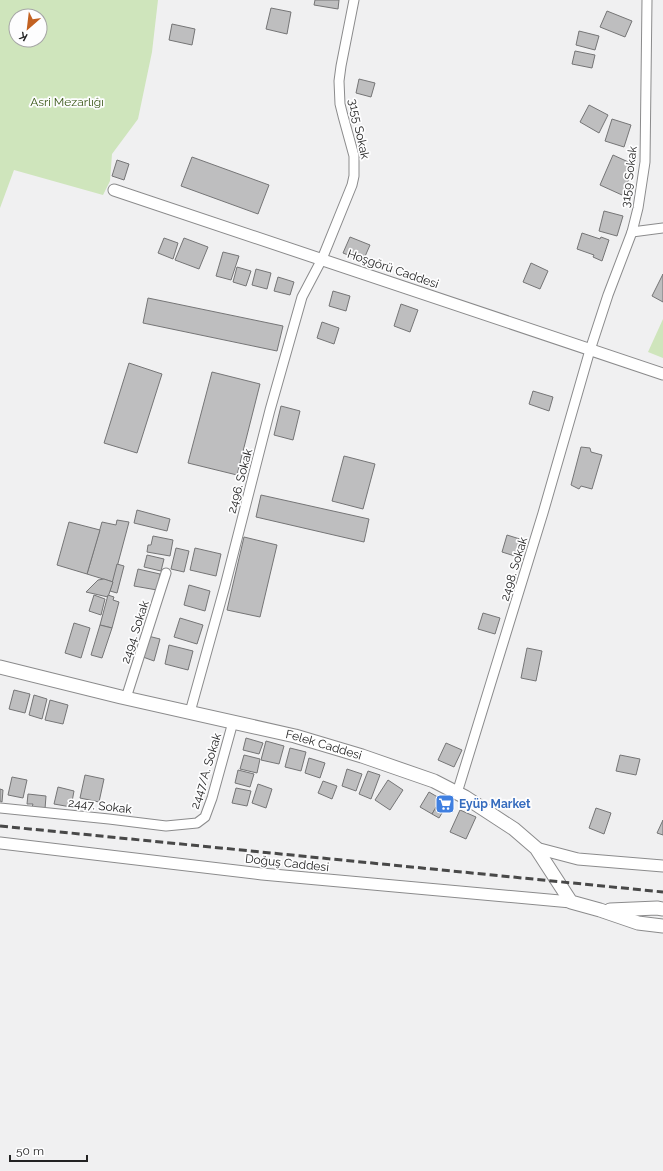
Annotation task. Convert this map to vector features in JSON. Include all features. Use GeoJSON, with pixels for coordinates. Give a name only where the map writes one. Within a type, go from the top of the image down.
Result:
{"type":"FeatureCollection","features":[{"type":"Feature","properties":{"kind":"main road","name":"Felek Caddesi"},"geometry":{"type":"LineString","coordinates":[[0,667],[126,698],[295,736],[355,754],[434,781],[465,797],[514,829],[536,848],[571,902]]}},
{"type":"Feature","properties":{"kind":"main road"},"geometry":{"type":"LineString","coordinates":[[571,902],[638,923],[663,926]]}},
{"type":"Feature","properties":{"kind":"main road"},"geometry":{"type":"LineString","coordinates":[[600,910],[663,909]]}},
{"type":"Feature","properties":{"kind":"street","name":"3155 Sokak"},"geometry":{"type":"LineString","coordinates":[[322,259],[350,193],[354,176],[354,156],[340,104],[339,80],[340,66],[354,0]]}},
{"type":"Feature","properties":{"kind":"street","name":"3159 Sokak"},"geometry":{"type":"LineString","coordinates":[[590,350],[608,295],[632,232],[638,208],[645,162],[647,0]]}},
{"type":"Feature","properties":{"kind":"street","name":"Hoşgörü Caddesi"},"geometry":{"type":"LineString","coordinates":[[114,190],[663,374]]}},
{"type":"Feature","properties":{"kind":"street"},"geometry":{"type":"LineString","coordinates":[[632,232],[663,228]]}},
{"type":"Feature","properties":{"kind":"street","name":"2496. Sokak"},"geometry":{"type":"LineString","coordinates":[[190,712],[225,586],[270,410],[302,297],[322,259]]}},
{"type":"Feature","properties":{"kind":"street","name":"2498. Sokak"},"geometry":{"type":"LineString","coordinates":[[457,794],[543,513],[590,350]]}},
{"type":"Feature","properties":{"kind":"street","name":"2494. Sokak"},"geometry":{"type":"LineString","coordinates":[[126,698],[166,573]]}},
{"type":"Feature","properties":{"kind":"street","name":"2447/A. Sokak"},"geometry":{"type":"LineString","coordinates":[[197,823],[205,817],[212,798],[233,722]]}},
{"type":"Feature","properties":{"kind":"street","name":"2447. Sokak"},"geometry":{"type":"LineString","coordinates":[[0,808],[166,826],[197,823]]}},
{"type":"Feature","properties":{"kind":"street","name":"Doğuş Caddesi"},"geometry":{"type":"LineString","coordinates":[[0,843],[262,874],[571,902]]}},
{"type":"Feature","properties":{"kind":"street"},"geometry":{"type":"LineString","coordinates":[[536,848],[578,858],[663,866]]}},
{"type":"Feature","properties":{"kind":"green space","name":"Asri Mezarlığı"},"geometry":{"type":"Polygon","coordinates":[[[0,0],[158,0],[152,52],[138,119],[112,154],[110,181],[103,195],[14,170],[0,208],[0,0]]]}},
{"type":"Feature","properties":{"kind":"green space"},"geometry":{"type":"Polygon","coordinates":[[[663,319],[663,358],[648,352],[663,319]]]}},
{"type":"Feature","properties":{"kind":"building"},"geometry":{"type":"Polygon","coordinates":[[[315,0],[339,0],[338,9],[314,5],[315,0]]]}},
{"type":"Feature","properties":{"kind":"building"},"geometry":{"type":"Polygon","coordinates":[[[271,8],[291,12],[287,34],[266,29],[271,8]]]}},
{"type":"Feature","properties":{"kind":"building"},"geometry":{"type":"Polygon","coordinates":[[[607,11],[632,21],[625,37],[600,27],[607,11]]]}},
{"type":"Feature","properties":{"kind":"building"},"geometry":{"type":"Polygon","coordinates":[[[172,24],[195,29],[192,45],[169,40],[172,24]]]}},
{"type":"Feature","properties":{"kind":"building"},"geometry":{"type":"Polygon","coordinates":[[[579,31],[599,36],[595,50],[576,45],[579,31]]]}},
{"type":"Feature","properties":{"kind":"building"},"geometry":{"type":"Polygon","coordinates":[[[575,51],[595,55],[592,68],[572,64],[575,51]]]}},
{"type":"Feature","properties":{"kind":"building"},"geometry":{"type":"Polygon","coordinates":[[[359,79],[375,83],[371,97],[356,93],[359,79]]]}},
{"type":"Feature","properties":{"kind":"building"},"geometry":{"type":"Polygon","coordinates":[[[589,105],[608,115],[599,133],[580,122],[589,105]]]}},
{"type":"Feature","properties":{"kind":"building"},"geometry":{"type":"Polygon","coordinates":[[[612,119],[631,125],[624,147],[605,141],[612,119]]]}},
{"type":"Feature","properties":{"kind":"building"},"geometry":{"type":"Polygon","coordinates":[[[613,155],[635,165],[622,195],[600,185],[613,155]]]}},
{"type":"Feature","properties":{"kind":"building"},"geometry":{"type":"Polygon","coordinates":[[[192,157],[269,185],[258,214],[181,186],[192,157]]]}},
{"type":"Feature","properties":{"kind":"building"},"geometry":{"type":"Polygon","coordinates":[[[117,160],[129,164],[124,180],[112,176],[117,160]]]}},
{"type":"Feature","properties":{"kind":"building"},"geometry":{"type":"Polygon","coordinates":[[[604,211],[623,216],[617,236],[599,231],[604,211]]]}},
{"type":"Feature","properties":{"kind":"building"},"geometry":{"type":"Polygon","coordinates":[[[582,233],[600,239],[601,237],[609,240],[602,261],[593,257],[594,255],[577,249],[582,233]]]}},
{"type":"Feature","properties":{"kind":"building"},"geometry":{"type":"Polygon","coordinates":[[[350,237],[370,245],[363,261],[343,253],[350,237]]]}},
{"type":"Feature","properties":{"kind":"building"},"geometry":{"type":"Polygon","coordinates":[[[164,238],[178,243],[173,259],[158,253],[164,238]]]}},
{"type":"Feature","properties":{"kind":"building"},"geometry":{"type":"Polygon","coordinates":[[[184,238],[208,247],[199,269],[175,260],[184,238]]]}},
{"type":"Feature","properties":{"kind":"building"},"geometry":{"type":"Polygon","coordinates":[[[223,252],[239,256],[231,280],[216,276],[223,252]]]}},
{"type":"Feature","properties":{"kind":"building"},"geometry":{"type":"Polygon","coordinates":[[[531,263],[548,271],[540,289],[523,282],[531,263]]]}},
{"type":"Feature","properties":{"kind":"building"},"geometry":{"type":"Polygon","coordinates":[[[237,267],[251,271],[246,286],[233,282],[237,267]]]}},
{"type":"Feature","properties":{"kind":"building"},"geometry":{"type":"Polygon","coordinates":[[[256,269],[271,273],[267,289],[252,285],[256,269]]]}},
{"type":"Feature","properties":{"kind":"building"},"geometry":{"type":"Polygon","coordinates":[[[663,274],[663,302],[652,296],[663,274]]]}},
{"type":"Feature","properties":{"kind":"building"},"geometry":{"type":"Polygon","coordinates":[[[278,277],[294,282],[290,295],[274,291],[278,277]]]}},
{"type":"Feature","properties":{"kind":"building"},"geometry":{"type":"Polygon","coordinates":[[[333,291],[350,296],[346,311],[329,306],[333,291]]]}},
{"type":"Feature","properties":{"kind":"building"},"geometry":{"type":"Polygon","coordinates":[[[148,298],[283,326],[277,351],[143,323],[148,298]]]}},
{"type":"Feature","properties":{"kind":"building"},"geometry":{"type":"Polygon","coordinates":[[[401,304],[418,310],[410,332],[394,326],[401,304]]]}},
{"type":"Feature","properties":{"kind":"building"},"geometry":{"type":"Polygon","coordinates":[[[322,322],[339,328],[334,344],[317,338],[322,322]]]}},
{"type":"Feature","properties":{"kind":"building"},"geometry":{"type":"Polygon","coordinates":[[[129,363],[162,374],[137,453],[104,443],[129,363]]]}},
{"type":"Feature","properties":{"kind":"building"},"geometry":{"type":"Polygon","coordinates":[[[212,372],[260,384],[237,475],[188,463],[212,372]]]}},
{"type":"Feature","properties":{"kind":"building"},"geometry":{"type":"Polygon","coordinates":[[[533,391],[553,397],[549,411],[529,404],[533,391]]]}},
{"type":"Feature","properties":{"kind":"building"},"geometry":{"type":"Polygon","coordinates":[[[281,406],[300,411],[293,440],[274,435],[281,406]]]}},
{"type":"Feature","properties":{"kind":"building"},"geometry":{"type":"Polygon","coordinates":[[[581,447],[590,448],[591,452],[602,455],[592,489],[581,486],[579,489],[571,485],[581,447]]]}},
{"type":"Feature","properties":{"kind":"building"},"geometry":{"type":"Polygon","coordinates":[[[344,456],[375,464],[363,509],[332,501],[344,456]]]}},
{"type":"Feature","properties":{"kind":"building"},"geometry":{"type":"Polygon","coordinates":[[[261,495],[369,519],[364,542],[256,517],[261,495]]]}},
{"type":"Feature","properties":{"kind":"building"},"geometry":{"type":"Polygon","coordinates":[[[137,510],[170,519],[167,531],[134,523],[137,510]]]}},
{"type":"Feature","properties":{"kind":"building"},"geometry":{"type":"Polygon","coordinates":[[[117,520],[129,522],[113,582],[87,574],[102,522],[116,525],[117,520]]]}},
{"type":"Feature","properties":{"kind":"building"},"geometry":{"type":"Polygon","coordinates":[[[69,522],[100,530],[87,574],[57,565],[69,522]]]}},
{"type":"Feature","properties":{"kind":"building"},"geometry":{"type":"Polygon","coordinates":[[[507,535],[523,540],[518,557],[502,552],[507,535]]]}},
{"type":"Feature","properties":{"kind":"building"},"geometry":{"type":"Polygon","coordinates":[[[153,536],[173,540],[170,556],[147,552],[148,545],[151,545],[153,536]]]}},
{"type":"Feature","properties":{"kind":"building"},"geometry":{"type":"Polygon","coordinates":[[[244,537],[277,545],[260,617],[227,610],[244,537]]]}},
{"type":"Feature","properties":{"kind":"building"},"geometry":{"type":"Polygon","coordinates":[[[176,548],[189,551],[184,572],[171,569],[176,548]]]}},
{"type":"Feature","properties":{"kind":"building"},"geometry":{"type":"Polygon","coordinates":[[[195,548],[221,554],[216,576],[190,570],[195,548]]]}},
{"type":"Feature","properties":{"kind":"building"},"geometry":{"type":"Polygon","coordinates":[[[147,555],[164,559],[161,571],[144,567],[147,555]]]}},
{"type":"Feature","properties":{"kind":"building"},"geometry":{"type":"Polygon","coordinates":[[[117,564],[124,566],[117,593],[110,591],[117,564]]]}},
{"type":"Feature","properties":{"kind":"building"},"geometry":{"type":"Polygon","coordinates":[[[138,569],[160,574],[157,590],[134,586],[138,569]]]}},
{"type":"Feature","properties":{"kind":"building"},"geometry":{"type":"Polygon","coordinates":[[[104,579],[113,582],[108,597],[86,592],[98,580],[104,579]]]}},
{"type":"Feature","properties":{"kind":"building"},"geometry":{"type":"Polygon","coordinates":[[[189,585],[210,591],[205,611],[184,605],[189,585]]]}},
{"type":"Feature","properties":{"kind":"building"},"geometry":{"type":"Polygon","coordinates":[[[94,595],[105,599],[101,615],[89,611],[94,595]]]}},
{"type":"Feature","properties":{"kind":"building"},"geometry":{"type":"Polygon","coordinates":[[[108,595],[114,597],[113,600],[119,602],[112,628],[100,625],[108,595]]]}},
{"type":"Feature","properties":{"kind":"building"},"geometry":{"type":"Polygon","coordinates":[[[483,613],[500,618],[495,634],[478,629],[483,613]]]}},
{"type":"Feature","properties":{"kind":"building"},"geometry":{"type":"Polygon","coordinates":[[[180,618],[203,625],[197,644],[174,637],[180,618]]]}},
{"type":"Feature","properties":{"kind":"building"},"geometry":{"type":"Polygon","coordinates":[[[74,623],[90,628],[81,658],[65,653],[74,623]]]}},
{"type":"Feature","properties":{"kind":"building"},"geometry":{"type":"Polygon","coordinates":[[[100,625],[112,628],[102,658],[91,655],[100,625]]]}},
{"type":"Feature","properties":{"kind":"building"},"geometry":{"type":"Polygon","coordinates":[[[148,636],[160,639],[154,661],[143,657],[148,636]]]}},
{"type":"Feature","properties":{"kind":"building"},"geometry":{"type":"Polygon","coordinates":[[[169,645],[193,651],[188,670],[165,664],[169,645]]]}},
{"type":"Feature","properties":{"kind":"building"},"geometry":{"type":"Polygon","coordinates":[[[527,648],[542,651],[536,681],[521,678],[527,648]]]}},
{"type":"Feature","properties":{"kind":"building"},"geometry":{"type":"Polygon","coordinates":[[[14,690],[30,694],[25,713],[9,709],[14,690]]]}},
{"type":"Feature","properties":{"kind":"building"},"geometry":{"type":"Polygon","coordinates":[[[34,695],[47,699],[42,719],[29,715],[34,695]]]}},
{"type":"Feature","properties":{"kind":"building"},"geometry":{"type":"Polygon","coordinates":[[[50,700],[68,705],[63,724],[45,720],[50,700]]]}},
{"type":"Feature","properties":{"kind":"building"},"geometry":{"type":"Polygon","coordinates":[[[246,738],[263,743],[259,754],[243,750],[246,738]]]}},
{"type":"Feature","properties":{"kind":"building"},"geometry":{"type":"Polygon","coordinates":[[[266,741],[284,746],[279,764],[261,760],[266,741]]]}},
{"type":"Feature","properties":{"kind":"building"},"geometry":{"type":"Polygon","coordinates":[[[446,743],[462,750],[454,767],[438,760],[446,743]]]}},
{"type":"Feature","properties":{"kind":"building"},"geometry":{"type":"Polygon","coordinates":[[[290,748],[306,752],[301,771],[285,767],[290,748]]]}},
{"type":"Feature","properties":{"kind":"building"},"geometry":{"type":"Polygon","coordinates":[[[244,755],[260,759],[257,773],[240,769],[244,755]]]}},
{"type":"Feature","properties":{"kind":"building"},"geometry":{"type":"Polygon","coordinates":[[[620,755],[640,759],[636,775],[616,771],[620,755]]]}},
{"type":"Feature","properties":{"kind":"building"},"geometry":{"type":"Polygon","coordinates":[[[309,758],[325,763],[320,778],[305,773],[309,758]]]}},
{"type":"Feature","properties":{"kind":"building"},"geometry":{"type":"Polygon","coordinates":[[[347,769],[362,774],[356,791],[342,786],[347,769]]]}},
{"type":"Feature","properties":{"kind":"building"},"geometry":{"type":"Polygon","coordinates":[[[238,770],[254,774],[250,787],[235,783],[238,770]]]}},
{"type":"Feature","properties":{"kind":"building"},"geometry":{"type":"Polygon","coordinates":[[[368,771],[380,775],[371,799],[359,794],[368,771]]]}},
{"type":"Feature","properties":{"kind":"building"},"geometry":{"type":"Polygon","coordinates":[[[85,775],[104,779],[99,802],[80,798],[85,775]]]}},
{"type":"Feature","properties":{"kind":"building"},"geometry":{"type":"Polygon","coordinates":[[[12,777],[27,780],[23,798],[8,795],[12,777]]]}},
{"type":"Feature","properties":{"kind":"building"},"geometry":{"type":"Polygon","coordinates":[[[388,780],[403,790],[390,810],[375,800],[388,780]]]}},
{"type":"Feature","properties":{"kind":"building"},"geometry":{"type":"Polygon","coordinates":[[[323,781],[337,786],[332,799],[318,793],[323,781]]]}},
{"type":"Feature","properties":{"kind":"building"},"geometry":{"type":"Polygon","coordinates":[[[258,784],[272,789],[266,808],[252,803],[258,784]]]}},
{"type":"Feature","properties":{"kind":"building"},"geometry":{"type":"Polygon","coordinates":[[[58,787],[74,791],[71,807],[54,804],[58,787]]]}},
{"type":"Feature","properties":{"kind":"building"},"geometry":{"type":"Polygon","coordinates":[[[236,788],[251,791],[247,806],[232,803],[236,788]]]}},
{"type":"Feature","properties":{"kind":"building"},"geometry":{"type":"Polygon","coordinates":[[[0,789],[3,790],[2,802],[0,801],[0,789]]]}},
{"type":"Feature","properties":{"kind":"building"},"geometry":{"type":"Polygon","coordinates":[[[429,792],[441,799],[432,814],[420,807],[429,792]]]}},
{"type":"Feature","properties":{"kind":"building"},"geometry":{"type":"Polygon","coordinates":[[[28,794],[46,796],[45,809],[32,807],[33,804],[27,804],[28,794]]]}},
{"type":"Feature","properties":{"kind":"building"},"geometry":{"type":"Polygon","coordinates":[[[441,799],[448,803],[439,818],[432,814],[441,799]]]}},
{"type":"Feature","properties":{"kind":"building"},"geometry":{"type":"Polygon","coordinates":[[[596,808],[611,813],[604,834],[589,828],[596,808]]]}},
{"type":"Feature","properties":{"kind":"building"},"geometry":{"type":"Polygon","coordinates":[[[460,810],[476,817],[466,839],[450,832],[460,810]]]}},
{"type":"Feature","properties":{"kind":"building"},"geometry":{"type":"Polygon","coordinates":[[[663,820],[663,835],[657,833],[663,820]]]}},
{"type":"Feature","properties":{"kind":"railway"},"geometry":{"type":"LineString","coordinates":[[0,826],[663,892]]}},
{"type":"Feature","properties":{"kind":"place","name":"Eyüp Market"},"geometry":{"type":"Point","coordinates":[445,804]}}]}
